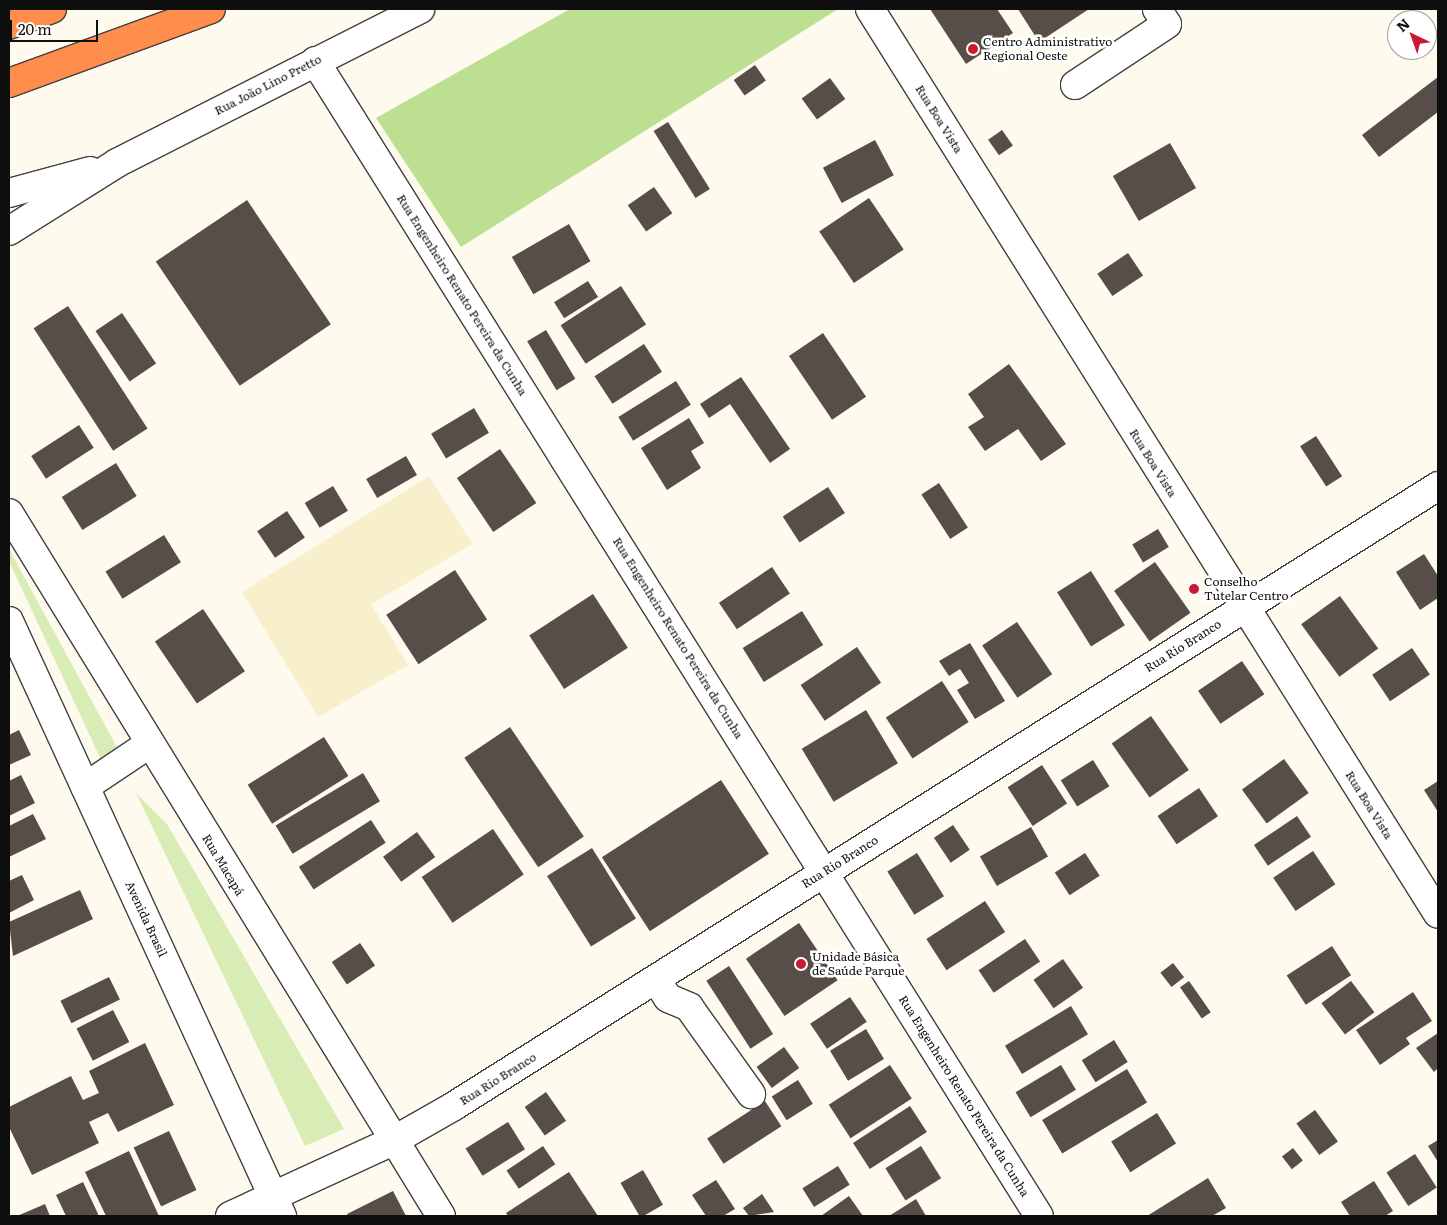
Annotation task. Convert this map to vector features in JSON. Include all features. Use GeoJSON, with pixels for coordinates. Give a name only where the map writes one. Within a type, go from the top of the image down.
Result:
{"type":"FeatureCollection","features":[{"type":"Feature","properties":{"kind":"highway"},"geometry":{"type":"LineString","coordinates":[[9,25],[52,9]]}},
{"type":"Feature","properties":{"kind":"highway"},"geometry":{"type":"LineString","coordinates":[[9,83],[211,9]]}},
{"type":"Feature","properties":{"kind":"street","name":"Rua João Lino Pretto"},"geometry":{"type":"LineString","coordinates":[[9,231],[117,163],[420,9]]}},
{"type":"Feature","properties":{"kind":"street","name":"Rua Boa Vista"},"geometry":{"type":"LineString","coordinates":[[870,9],[1243,608],[1438,914]]}},
{"type":"Feature","properties":{"kind":"street"},"geometry":{"type":"LineString","coordinates":[[1075,85],[1167,24],[1157,9]]}},
{"type":"Feature","properties":{"kind":"street","name":"Rua Engenheiro Renato Pereira da Cunha"},"geometry":{"type":"LineString","coordinates":[[316,61],[1039,1216]]}},
{"type":"Feature","properties":{"kind":"street","name":"Rua João Lino Pretto"},"geometry":{"type":"LineString","coordinates":[[9,193],[117,163]]}},
{"type":"Feature","properties":{"kind":"street","name":"Rua Rio Branco"},"geometry":{"type":"LineString","coordinates":[[230,1216],[278,1206],[391,1142],[656,979],[1438,486]]}},
{"type":"Feature","properties":{"kind":"street","name":"Rua Macapá"},"geometry":{"type":"LineString","coordinates":[[9,513],[391,1142],[441,1216]]}},
{"type":"Feature","properties":{"kind":"street","name":"Avenida Brasil"},"geometry":{"type":"LineString","coordinates":[[9,621],[278,1206]]}},
{"type":"Feature","properties":{"kind":"street"},"geometry":{"type":"LineString","coordinates":[[85,788],[149,744]]}},
{"type":"Feature","properties":{"kind":"street"},"geometry":{"type":"LineString","coordinates":[[656,979],[668,998],[689,1007],[751,1094]]}},
{"type":"Feature","properties":{"kind":"shaded area"},"geometry":{"type":"Polygon","coordinates":[[[429,476],[473,544],[371,604],[408,665],[318,717],[242,592],[429,476]]]}},
{"type":"Feature","properties":{"kind":"green space"},"geometry":{"type":"Polygon","coordinates":[[[570,9],[838,9],[461,247],[376,118],[570,9]]]}},
{"type":"Feature","properties":{"kind":"green space"},"geometry":{"type":"Polygon","coordinates":[[[9,549],[119,751],[102,762],[9,561],[9,549]]]}},
{"type":"Feature","properties":{"kind":"green space"},"geometry":{"type":"Polygon","coordinates":[[[136,793],[167,824],[344,1129],[305,1146],[136,793]]]}},
{"type":"Feature","properties":{"kind":"building","name":"Centro Administrativo Regional Oeste"},"geometry":{"type":"Polygon","coordinates":[[[930,9],[997,9],[1013,33],[966,64],[930,9]]]}},
{"type":"Feature","properties":{"kind":"building"},"geometry":{"type":"Polygon","coordinates":[[[1018,9],[1089,9],[1039,42],[1018,9]]]}},
{"type":"Feature","properties":{"kind":"building"},"geometry":{"type":"Polygon","coordinates":[[[755,65],[766,81],[745,95],[734,80],[755,65]]]}},
{"type":"Feature","properties":{"kind":"building"},"geometry":{"type":"Polygon","coordinates":[[[1438,77],[1438,112],[1379,157],[1362,135],[1438,77]]]}},
{"type":"Feature","properties":{"kind":"building"},"geometry":{"type":"Polygon","coordinates":[[[830,78],[845,99],[817,120],[802,99],[830,78]]]}},
{"type":"Feature","properties":{"kind":"building"},"geometry":{"type":"Polygon","coordinates":[[[668,122],[710,189],[695,198],[654,131],[668,122]]]}},
{"type":"Feature","properties":{"kind":"building"},"geometry":{"type":"Polygon","coordinates":[[[1002,130],[1013,146],[999,155],[988,140],[1002,130]]]}},
{"type":"Feature","properties":{"kind":"building"},"geometry":{"type":"Polygon","coordinates":[[[875,140],[894,175],[842,203],[823,168],[875,140]]]}},
{"type":"Feature","properties":{"kind":"building"},"geometry":{"type":"Polygon","coordinates":[[[1170,143],[1196,188],[1139,221],[1113,176],[1170,143]]]}},
{"type":"Feature","properties":{"kind":"building"},"geometry":{"type":"Polygon","coordinates":[[[654,187],[672,213],[646,232],[628,205],[654,187]]]}},
{"type":"Feature","properties":{"kind":"building"},"geometry":{"type":"Polygon","coordinates":[[[869,198],[904,249],[854,283],[819,232],[869,198]]]}},
{"type":"Feature","properties":{"kind":"building"},"geometry":{"type":"Polygon","coordinates":[[[247,200],[331,324],[240,386],[156,262],[247,200]]]}},
{"type":"Feature","properties":{"kind":"building"},"geometry":{"type":"Polygon","coordinates":[[[569,224],[590,261],[533,294],[512,257],[569,224]]]}},
{"type":"Feature","properties":{"kind":"building"},"geometry":{"type":"Polygon","coordinates":[[[1128,253],[1143,275],[1112,296],[1097,274],[1128,253]]]}},
{"type":"Feature","properties":{"kind":"building"},"geometry":{"type":"Polygon","coordinates":[[[588,281],[598,297],[564,318],[554,302],[588,281]]]}},
{"type":"Feature","properties":{"kind":"building"},"geometry":{"type":"Polygon","coordinates":[[[621,286],[646,325],[586,364],[561,325],[621,286]]]}},
{"type":"Feature","properties":{"kind":"building"},"geometry":{"type":"Polygon","coordinates":[[[68,306],[148,428],[113,451],[34,328],[68,306]]]}},
{"type":"Feature","properties":{"kind":"building"},"geometry":{"type":"Polygon","coordinates":[[[122,313],[156,364],[130,381],[95,331],[122,313]]]}},
{"type":"Feature","properties":{"kind":"building"},"geometry":{"type":"Polygon","coordinates":[[[546,330],[575,379],[556,390],[527,341],[546,330]]]}},
{"type":"Feature","properties":{"kind":"building"},"geometry":{"type":"Polygon","coordinates":[[[823,333],[866,397],[832,420],[789,356],[823,333]]]}},
{"type":"Feature","properties":{"kind":"building"},"geometry":{"type":"Polygon","coordinates":[[[644,344],[662,372],[612,404],[595,376],[644,344]]]}},
{"type":"Feature","properties":{"kind":"building"},"geometry":{"type":"Polygon","coordinates":[[[1009,364],[1066,444],[1041,461],[1018,429],[985,451],[968,427],[984,417],[968,394],[1009,364]]]}},
{"type":"Feature","properties":{"kind":"building"},"geometry":{"type":"Polygon","coordinates":[[[741,377],[790,449],[770,463],[730,404],[709,418],[700,404],[741,377]]]}},
{"type":"Feature","properties":{"kind":"building"},"geometry":{"type":"Polygon","coordinates":[[[676,381],[691,405],[633,441],[618,417],[676,381]]]}},
{"type":"Feature","properties":{"kind":"building"},"geometry":{"type":"Polygon","coordinates":[[[474,408],[489,433],[446,459],[431,434],[474,408]]]}},
{"type":"Feature","properties":{"kind":"building"},"geometry":{"type":"Polygon","coordinates":[[[689,418],[704,443],[691,451],[701,468],[667,490],[641,448],[689,418]]]}},
{"type":"Feature","properties":{"kind":"building"},"geometry":{"type":"Polygon","coordinates":[[[79,425],[94,448],[46,479],[31,456],[79,425]]]}},
{"type":"Feature","properties":{"kind":"building"},"geometry":{"type":"Polygon","coordinates":[[[1316,436],[1342,476],[1326,487],[1300,446],[1316,436]]]}},
{"type":"Feature","properties":{"kind":"building"},"geometry":{"type":"Polygon","coordinates":[[[500,449],[536,503],[493,532],[457,478],[500,449]]]}},
{"type":"Feature","properties":{"kind":"building"},"geometry":{"type":"Polygon","coordinates":[[[406,456],[417,475],[377,498],[366,479],[406,456]]]}},
{"type":"Feature","properties":{"kind":"building"},"geometry":{"type":"Polygon","coordinates":[[[116,463],[137,496],[82,530],[62,497],[116,463]]]}},
{"type":"Feature","properties":{"kind":"building"},"geometry":{"type":"Polygon","coordinates":[[[939,483],[968,527],[950,539],[921,494],[939,483]]]}},
{"type":"Feature","properties":{"kind":"building"},"geometry":{"type":"Polygon","coordinates":[[[333,486],[348,511],[320,528],[305,503],[333,486]]]}},
{"type":"Feature","properties":{"kind":"building"},"geometry":{"type":"Polygon","coordinates":[[[828,487],[845,513],[800,542],[783,516],[828,487]]]}},
{"type":"Feature","properties":{"kind":"building"},"geometry":{"type":"Polygon","coordinates":[[[287,511],[305,538],[275,558],[257,531],[287,511]]]}},
{"type":"Feature","properties":{"kind":"building"},"geometry":{"type":"Polygon","coordinates":[[[1158,529],[1169,547],[1143,562],[1132,544],[1158,529]]]}},
{"type":"Feature","properties":{"kind":"building"},"geometry":{"type":"Polygon","coordinates":[[[164,535],[181,562],[122,599],[105,572],[164,535]]]}},
{"type":"Feature","properties":{"kind":"building"},"geometry":{"type":"Polygon","coordinates":[[[1424,554],[1438,576],[1438,598],[1420,610],[1396,572],[1424,554]]]}},
{"type":"Feature","properties":{"kind":"building"},"geometry":{"type":"Polygon","coordinates":[[[1155,562],[1191,613],[1150,641],[1114,591],[1155,562]]]}},
{"type":"Feature","properties":{"kind":"building"},"geometry":{"type":"Polygon","coordinates":[[[772,567],[790,594],[737,629],[719,603],[772,567]]]}},
{"type":"Feature","properties":{"kind":"building"},"geometry":{"type":"Polygon","coordinates":[[[455,570],[487,619],[418,664],[386,615],[455,570]]]}},
{"type":"Feature","properties":{"kind":"building"},"geometry":{"type":"Polygon","coordinates":[[[1091,571],[1125,625],[1091,646],[1057,592],[1091,571]]]}},
{"type":"Feature","properties":{"kind":"building"},"geometry":{"type":"Polygon","coordinates":[[[593,594],[628,648],[564,689],[529,635],[593,594]]]}},
{"type":"Feature","properties":{"kind":"building"},"geometry":{"type":"Polygon","coordinates":[[[1340,596],[1378,649],[1339,677],[1301,624],[1340,596]]]}},
{"type":"Feature","properties":{"kind":"building"},"geometry":{"type":"Polygon","coordinates":[[[203,609],[245,671],[197,704],[155,641],[203,609]]]}},
{"type":"Feature","properties":{"kind":"building"},"geometry":{"type":"Polygon","coordinates":[[[802,611],[823,645],[764,682],[743,648],[802,611]]]}},
{"type":"Feature","properties":{"kind":"building"},"geometry":{"type":"Polygon","coordinates":[[[1017,622],[1052,674],[1017,698],[982,645],[1017,622]]]}},
{"type":"Feature","properties":{"kind":"building"},"geometry":{"type":"Polygon","coordinates":[[[970,643],[1005,701],[975,719],[957,690],[969,683],[960,669],[949,676],[939,661],[970,643]]]}},
{"type":"Feature","properties":{"kind":"building"},"geometry":{"type":"Polygon","coordinates":[[[857,647],[881,683],[825,721],[801,685],[857,647]]]}},
{"type":"Feature","properties":{"kind":"building"},"geometry":{"type":"Polygon","coordinates":[[[1412,648],[1430,675],[1390,701],[1372,675],[1412,648]]]}},
{"type":"Feature","properties":{"kind":"building"},"geometry":{"type":"Polygon","coordinates":[[[1242,661],[1264,694],[1220,724],[1198,691],[1242,661]]]}},
{"type":"Feature","properties":{"kind":"building"},"geometry":{"type":"Polygon","coordinates":[[[942,681],[969,722],[912,759],[886,717],[942,681]]]}},
{"type":"Feature","properties":{"kind":"building"},"geometry":{"type":"Polygon","coordinates":[[[866,710],[898,763],[834,802],[802,749],[866,710]]]}},
{"type":"Feature","properties":{"kind":"building"},"geometry":{"type":"Polygon","coordinates":[[[1151,716],[1189,770],[1150,798],[1112,744],[1151,716]]]}},
{"type":"Feature","properties":{"kind":"building"},"geometry":{"type":"Polygon","coordinates":[[[510,727],[584,836],[538,867],[464,758],[510,727]]]}},
{"type":"Feature","properties":{"kind":"building"},"geometry":{"type":"Polygon","coordinates":[[[19,730],[31,755],[9,765],[9,735],[19,730]]]}},
{"type":"Feature","properties":{"kind":"building"},"geometry":{"type":"Polygon","coordinates":[[[324,737],[348,776],[272,824],[248,785],[324,737]]]}},
{"type":"Feature","properties":{"kind":"building"},"geometry":{"type":"Polygon","coordinates":[[[1284,759],[1309,793],[1267,824],[1242,790],[1284,759]]]}},
{"type":"Feature","properties":{"kind":"building"},"geometry":{"type":"Polygon","coordinates":[[[1093,760],[1109,786],[1077,806],[1061,780],[1093,760]]]}},
{"type":"Feature","properties":{"kind":"building"},"geometry":{"type":"Polygon","coordinates":[[[1042,765],[1067,804],[1033,826],[1008,787],[1042,765]]]}},
{"type":"Feature","properties":{"kind":"building"},"geometry":{"type":"Polygon","coordinates":[[[363,773],[380,801],[293,854],[276,826],[363,773]]]}},
{"type":"Feature","properties":{"kind":"building"},"geometry":{"type":"Polygon","coordinates":[[[21,775],[35,803],[9,816],[9,781],[21,775]]]}},
{"type":"Feature","properties":{"kind":"building"},"geometry":{"type":"Polygon","coordinates":[[[721,780],[769,854],[650,931],[602,857],[721,780]]]}},
{"type":"Feature","properties":{"kind":"building"},"geometry":{"type":"Polygon","coordinates":[[[1438,781],[1438,812],[1424,790],[1438,781]]]}},
{"type":"Feature","properties":{"kind":"building"},"geometry":{"type":"Polygon","coordinates":[[[1199,788],[1218,816],[1177,844],[1158,816],[1199,788]]]}},
{"type":"Feature","properties":{"kind":"building"},"geometry":{"type":"Polygon","coordinates":[[[33,814],[46,839],[9,857],[9,826],[33,814]]]}},
{"type":"Feature","properties":{"kind":"building"},"geometry":{"type":"Polygon","coordinates":[[[1297,816],[1311,837],[1268,866],[1254,845],[1297,816]]]}},
{"type":"Feature","properties":{"kind":"building"},"geometry":{"type":"Polygon","coordinates":[[[371,820],[386,843],[314,889],[299,867],[371,820]]]}},
{"type":"Feature","properties":{"kind":"building"},"geometry":{"type":"Polygon","coordinates":[[[953,825],[970,850],[951,863],[934,838],[953,825]]]}},
{"type":"Feature","properties":{"kind":"building"},"geometry":{"type":"Polygon","coordinates":[[[1031,827],[1048,856],[997,886],[980,856],[1031,827]]]}},
{"type":"Feature","properties":{"kind":"building"},"geometry":{"type":"Polygon","coordinates":[[[493,829],[524,875],[452,923],[422,877],[493,829]]]}},
{"type":"Feature","properties":{"kind":"building"},"geometry":{"type":"Polygon","coordinates":[[[417,832],[435,857],[401,882],[383,857],[417,832]]]}},
{"type":"Feature","properties":{"kind":"building"},"geometry":{"type":"Polygon","coordinates":[[[592,848],[636,918],[591,946],[547,876],[592,848]]]}},
{"type":"Feature","properties":{"kind":"building"},"geometry":{"type":"Polygon","coordinates":[[[1313,851],[1335,884],[1296,911],[1273,878],[1313,851]]]}},
{"type":"Feature","properties":{"kind":"building"},"geometry":{"type":"Polygon","coordinates":[[[917,853],[944,896],[914,915],[887,872],[917,853]]]}},
{"type":"Feature","properties":{"kind":"building"},"geometry":{"type":"Polygon","coordinates":[[[1085,853],[1100,876],[1070,895],[1055,873],[1085,853]]]}},
{"type":"Feature","properties":{"kind":"building"},"geometry":{"type":"Polygon","coordinates":[[[22,875],[34,900],[9,913],[9,881],[22,875]]]}},
{"type":"Feature","properties":{"kind":"building"},"geometry":{"type":"Polygon","coordinates":[[[80,890],[93,919],[13,956],[9,922],[80,890]]]}},
{"type":"Feature","properties":{"kind":"building"},"geometry":{"type":"Polygon","coordinates":[[[985,901],[1005,932],[946,970],[926,939],[985,901]]]}},
{"type":"Feature","properties":{"kind":"building"},"geometry":{"type":"Polygon","coordinates":[[[799,923],[838,980],[785,1016],[746,959],[799,923]]]}},
{"type":"Feature","properties":{"kind":"building"},"geometry":{"type":"Polygon","coordinates":[[[1025,939],[1040,961],[994,993],[979,970],[1025,939]]]}},
{"type":"Feature","properties":{"kind":"building"},"geometry":{"type":"Polygon","coordinates":[[[360,943],[375,965],[347,984],[332,962],[360,943]]]}},
{"type":"Feature","properties":{"kind":"building"},"geometry":{"type":"Polygon","coordinates":[[[1332,946],[1351,975],[1306,1005],[1287,975],[1332,946]]]}},
{"type":"Feature","properties":{"kind":"building"},"geometry":{"type":"Polygon","coordinates":[[[1063,959],[1083,988],[1054,1008],[1034,980],[1063,959]]]}},
{"type":"Feature","properties":{"kind":"building"},"geometry":{"type":"Polygon","coordinates":[[[1173,963],[1184,977],[1171,987],[1160,973],[1173,963]]]}},
{"type":"Feature","properties":{"kind":"building"},"geometry":{"type":"Polygon","coordinates":[[[729,966],[773,1034],[750,1049],[706,981],[729,966]]]}},
{"type":"Feature","properties":{"kind":"building"},"geometry":{"type":"Polygon","coordinates":[[[109,977],[120,999],[71,1023],[60,1001],[109,977]]]}},
{"type":"Feature","properties":{"kind":"building"},"geometry":{"type":"Polygon","coordinates":[[[1189,981],[1211,1012],[1202,1018],[1180,987],[1189,981]]]}},
{"type":"Feature","properties":{"kind":"building"},"geometry":{"type":"Polygon","coordinates":[[[1351,981],[1374,1012],[1345,1034],[1321,1003],[1351,981]]]}},
{"type":"Feature","properties":{"kind":"building"},"geometry":{"type":"Polygon","coordinates":[[[1413,992],[1432,1021],[1406,1038],[1410,1044],[1380,1065],[1356,1030],[1413,992]]]}},
{"type":"Feature","properties":{"kind":"building"},"geometry":{"type":"Polygon","coordinates":[[[850,997],[867,1022],[827,1049],[810,1024],[850,997]]]}},
{"type":"Feature","properties":{"kind":"building"},"geometry":{"type":"Polygon","coordinates":[[[1071,1006],[1088,1034],[1022,1074],[1005,1046],[1071,1006]]]}},
{"type":"Feature","properties":{"kind":"building"},"geometry":{"type":"Polygon","coordinates":[[[113,1010],[129,1042],[93,1061],[76,1029],[113,1010]]]}},
{"type":"Feature","properties":{"kind":"building"},"geometry":{"type":"Polygon","coordinates":[[[866,1029],[884,1059],[848,1081],[830,1051],[866,1029]]]}},
{"type":"Feature","properties":{"kind":"building"},"geometry":{"type":"Polygon","coordinates":[[[1438,1033],[1438,1068],[1434,1072],[1416,1048],[1438,1033]]]}},
{"type":"Feature","properties":{"kind":"building"},"geometry":{"type":"Polygon","coordinates":[[[1114,1040],[1128,1062],[1096,1082],[1082,1060],[1114,1040]]]}},
{"type":"Feature","properties":{"kind":"building"},"geometry":{"type":"Polygon","coordinates":[[[145,1043],[174,1105],[118,1132],[108,1113],[89,1122],[99,1143],[32,1175],[9,1127],[9,1107],[71,1076],[83,1100],[99,1093],[89,1071],[145,1043]]]}},
{"type":"Feature","properties":{"kind":"building"},"geometry":{"type":"Polygon","coordinates":[[[784,1047],[799,1068],[772,1088],[756,1067],[784,1047]]]}},
{"type":"Feature","properties":{"kind":"building"},"geometry":{"type":"Polygon","coordinates":[[[890,1065],[912,1099],[851,1138],[829,1105],[890,1065]]]}},
{"type":"Feature","properties":{"kind":"building"},"geometry":{"type":"Polygon","coordinates":[[[1061,1065],[1076,1090],[1031,1117],[1016,1092],[1061,1065]]]}},
{"type":"Feature","properties":{"kind":"building"},"geometry":{"type":"Polygon","coordinates":[[[1127,1069],[1147,1102],[1062,1153],[1042,1120],[1127,1069]]]}},
{"type":"Feature","properties":{"kind":"building"},"geometry":{"type":"Polygon","coordinates":[[[798,1080],[813,1104],[787,1120],[772,1096],[798,1080]]]}},
{"type":"Feature","properties":{"kind":"building"},"geometry":{"type":"Polygon","coordinates":[[[546,1092],[566,1121],[545,1136],[525,1107],[546,1092]]]}},
{"type":"Feature","properties":{"kind":"building"},"geometry":{"type":"Polygon","coordinates":[[[765,1101],[781,1126],[723,1164],[707,1139],[765,1101]]]}},
{"type":"Feature","properties":{"kind":"building"},"geometry":{"type":"Polygon","coordinates":[[[910,1106],[927,1132],[870,1169],[853,1143],[910,1106]]]}},
{"type":"Feature","properties":{"kind":"building"},"geometry":{"type":"Polygon","coordinates":[[[1315,1110],[1338,1142],[1319,1155],[1296,1124],[1315,1110]]]}},
{"type":"Feature","properties":{"kind":"building"},"geometry":{"type":"Polygon","coordinates":[[[1157,1113],[1176,1144],[1130,1172],[1111,1142],[1157,1113]]]}},
{"type":"Feature","properties":{"kind":"building"},"geometry":{"type":"Polygon","coordinates":[[[508,1122],[525,1149],[483,1176],[466,1148],[508,1122]]]}},
{"type":"Feature","properties":{"kind":"building"},"geometry":{"type":"Polygon","coordinates":[[[169,1131],[196,1190],[161,1206],[134,1147],[169,1131]]]}},
{"type":"Feature","properties":{"kind":"building"},"geometry":{"type":"Polygon","coordinates":[[[1438,1140],[1438,1162],[1428,1146],[1438,1140]]]}},
{"type":"Feature","properties":{"kind":"building"},"geometry":{"type":"Polygon","coordinates":[[[543,1146],[555,1164],[519,1189],[507,1171],[543,1146]]]}},
{"type":"Feature","properties":{"kind":"building"},"geometry":{"type":"Polygon","coordinates":[[[921,1146],[941,1178],[906,1200],[885,1168],[921,1146]]]}},
{"type":"Feature","properties":{"kind":"building"},"geometry":{"type":"Polygon","coordinates":[[[1293,1148],[1303,1161],[1292,1169],[1282,1157],[1293,1148]]]}},
{"type":"Feature","properties":{"kind":"building"},"geometry":{"type":"Polygon","coordinates":[[[129,1151],[159,1216],[106,1216],[85,1172],[129,1151]]]}},
{"type":"Feature","properties":{"kind":"building"},"geometry":{"type":"Polygon","coordinates":[[[1415,1154],[1437,1188],[1408,1206],[1386,1173],[1415,1154]]]}},
{"type":"Feature","properties":{"kind":"building"},"geometry":{"type":"Polygon","coordinates":[[[838,1166],[850,1185],[814,1207],[802,1188],[838,1166]]]}},
{"type":"Feature","properties":{"kind":"building"},"geometry":{"type":"Polygon","coordinates":[[[643,1170],[663,1205],[643,1216],[640,1216],[620,1183],[643,1170]]]}},
{"type":"Feature","properties":{"kind":"building"},"geometry":{"type":"Polygon","coordinates":[[[569,1172],[598,1216],[508,1216],[506,1213],[569,1172]]]}},
{"type":"Feature","properties":{"kind":"building"},"geometry":{"type":"Polygon","coordinates":[[[1208,1178],[1226,1208],[1212,1216],[1147,1216],[1208,1178]]]}},
{"type":"Feature","properties":{"kind":"building"},"geometry":{"type":"Polygon","coordinates":[[[716,1180],[735,1209],[723,1216],[706,1216],[692,1195],[716,1180]]]}},
{"type":"Feature","properties":{"kind":"building"},"geometry":{"type":"Polygon","coordinates":[[[1374,1181],[1393,1211],[1385,1216],[1350,1216],[1341,1202],[1374,1181]]]}},
{"type":"Feature","properties":{"kind":"building"},"geometry":{"type":"Polygon","coordinates":[[[83,1182],[99,1216],[66,1216],[56,1195],[83,1182]]]}},
{"type":"Feature","properties":{"kind":"building"},"geometry":{"type":"Polygon","coordinates":[[[393,1191],[406,1216],[348,1216],[347,1214],[393,1191]]]}},
{"type":"Feature","properties":{"kind":"building"},"geometry":{"type":"Polygon","coordinates":[[[762,1194],[774,1212],[749,1216],[743,1208],[762,1194]]]}},
{"type":"Feature","properties":{"kind":"building"},"geometry":{"type":"Polygon","coordinates":[[[849,1196],[863,1216],[821,1216],[849,1196]]]}},
{"type":"Feature","properties":{"kind":"building"},"geometry":{"type":"Polygon","coordinates":[[[916,1199],[926,1216],[889,1216],[916,1199]]]}},
{"type":"Feature","properties":{"kind":"building"},"geometry":{"type":"Polygon","coordinates":[[[45,1204],[50,1216],[17,1216],[45,1204]]]}},
{"type":"Feature","properties":{"kind":"place","name":"Centro Administrativo Regional Oeste"},"geometry":{"type":"Point","coordinates":[973,49]}},
{"type":"Feature","properties":{"kind":"place","name":"Conselho Tutelar Centro"},"geometry":{"type":"Point","coordinates":[1194,589]}},
{"type":"Feature","properties":{"kind":"place","name":"Unidade Básica de Saúde Parque"},"geometry":{"type":"Point","coordinates":[801,964]}}]}
